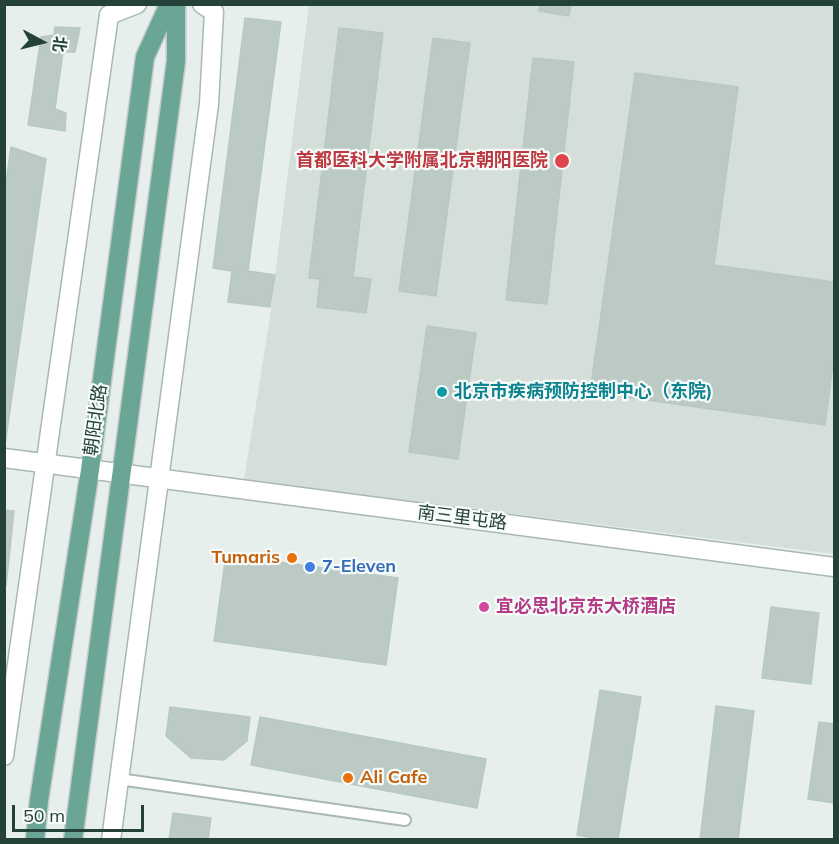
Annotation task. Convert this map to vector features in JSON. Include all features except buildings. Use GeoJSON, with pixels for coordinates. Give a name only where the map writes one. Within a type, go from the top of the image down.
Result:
{"type":"FeatureCollection","features":[{"type":"Feature","properties":{"kind":"main road","name":"朝阳北路"},"geometry":{"type":"LineString","coordinates":[[35,840],[39,800],[90,470],[145,57],[169,4]]}},
{"type":"Feature","properties":{"kind":"main road","name":"朝阳北路"},"geometry":{"type":"LineString","coordinates":[[73,840],[176,61],[176,4]]}},
{"type":"Feature","properties":{"kind":"street"},"geometry":{"type":"LineString","coordinates":[[4,756],[109,15],[137,4]]}},
{"type":"Feature","properties":{"kind":"street"},"geometry":{"type":"LineString","coordinates":[[111,840],[209,104],[214,12],[202,4]]}},
{"type":"Feature","properties":{"kind":"street","name":"南三里屯路"},"geometry":{"type":"LineString","coordinates":[[4,458],[834,567]]}},
{"type":"Feature","properties":{"kind":"lane"},"geometry":{"type":"LineString","coordinates":[[119,779],[405,820]]}},
{"type":"Feature","properties":{"kind":"shaded area","name":"首都医科大学附属北京朝阳医院"},"geometry":{"type":"Polygon","coordinates":[[[309,5],[834,5],[834,554],[244,480],[270,317],[309,5]]]}},
{"type":"Feature","properties":{"kind":"place","name":"首都医科大学附属北京朝阳医院"},"geometry":{"type":"Point","coordinates":[562,161]}},
{"type":"Feature","properties":{"kind":"place","name":"北京市疾病预防控制中心（东院)"},"geometry":{"type":"Point","coordinates":[442,392]}},
{"type":"Feature","properties":{"kind":"place","name":"Tumaris"},"geometry":{"type":"Point","coordinates":[292,558]}},
{"type":"Feature","properties":{"kind":"place","name":"7-Eleven"},"geometry":{"type":"Point","coordinates":[310,567]}},
{"type":"Feature","properties":{"kind":"place","name":"宜必思北京东大桥酒店"},"geometry":{"type":"Point","coordinates":[484,607]}},
{"type":"Feature","properties":{"kind":"place","name":"Ali Cafe"},"geometry":{"type":"Point","coordinates":[348,778]}}]}
